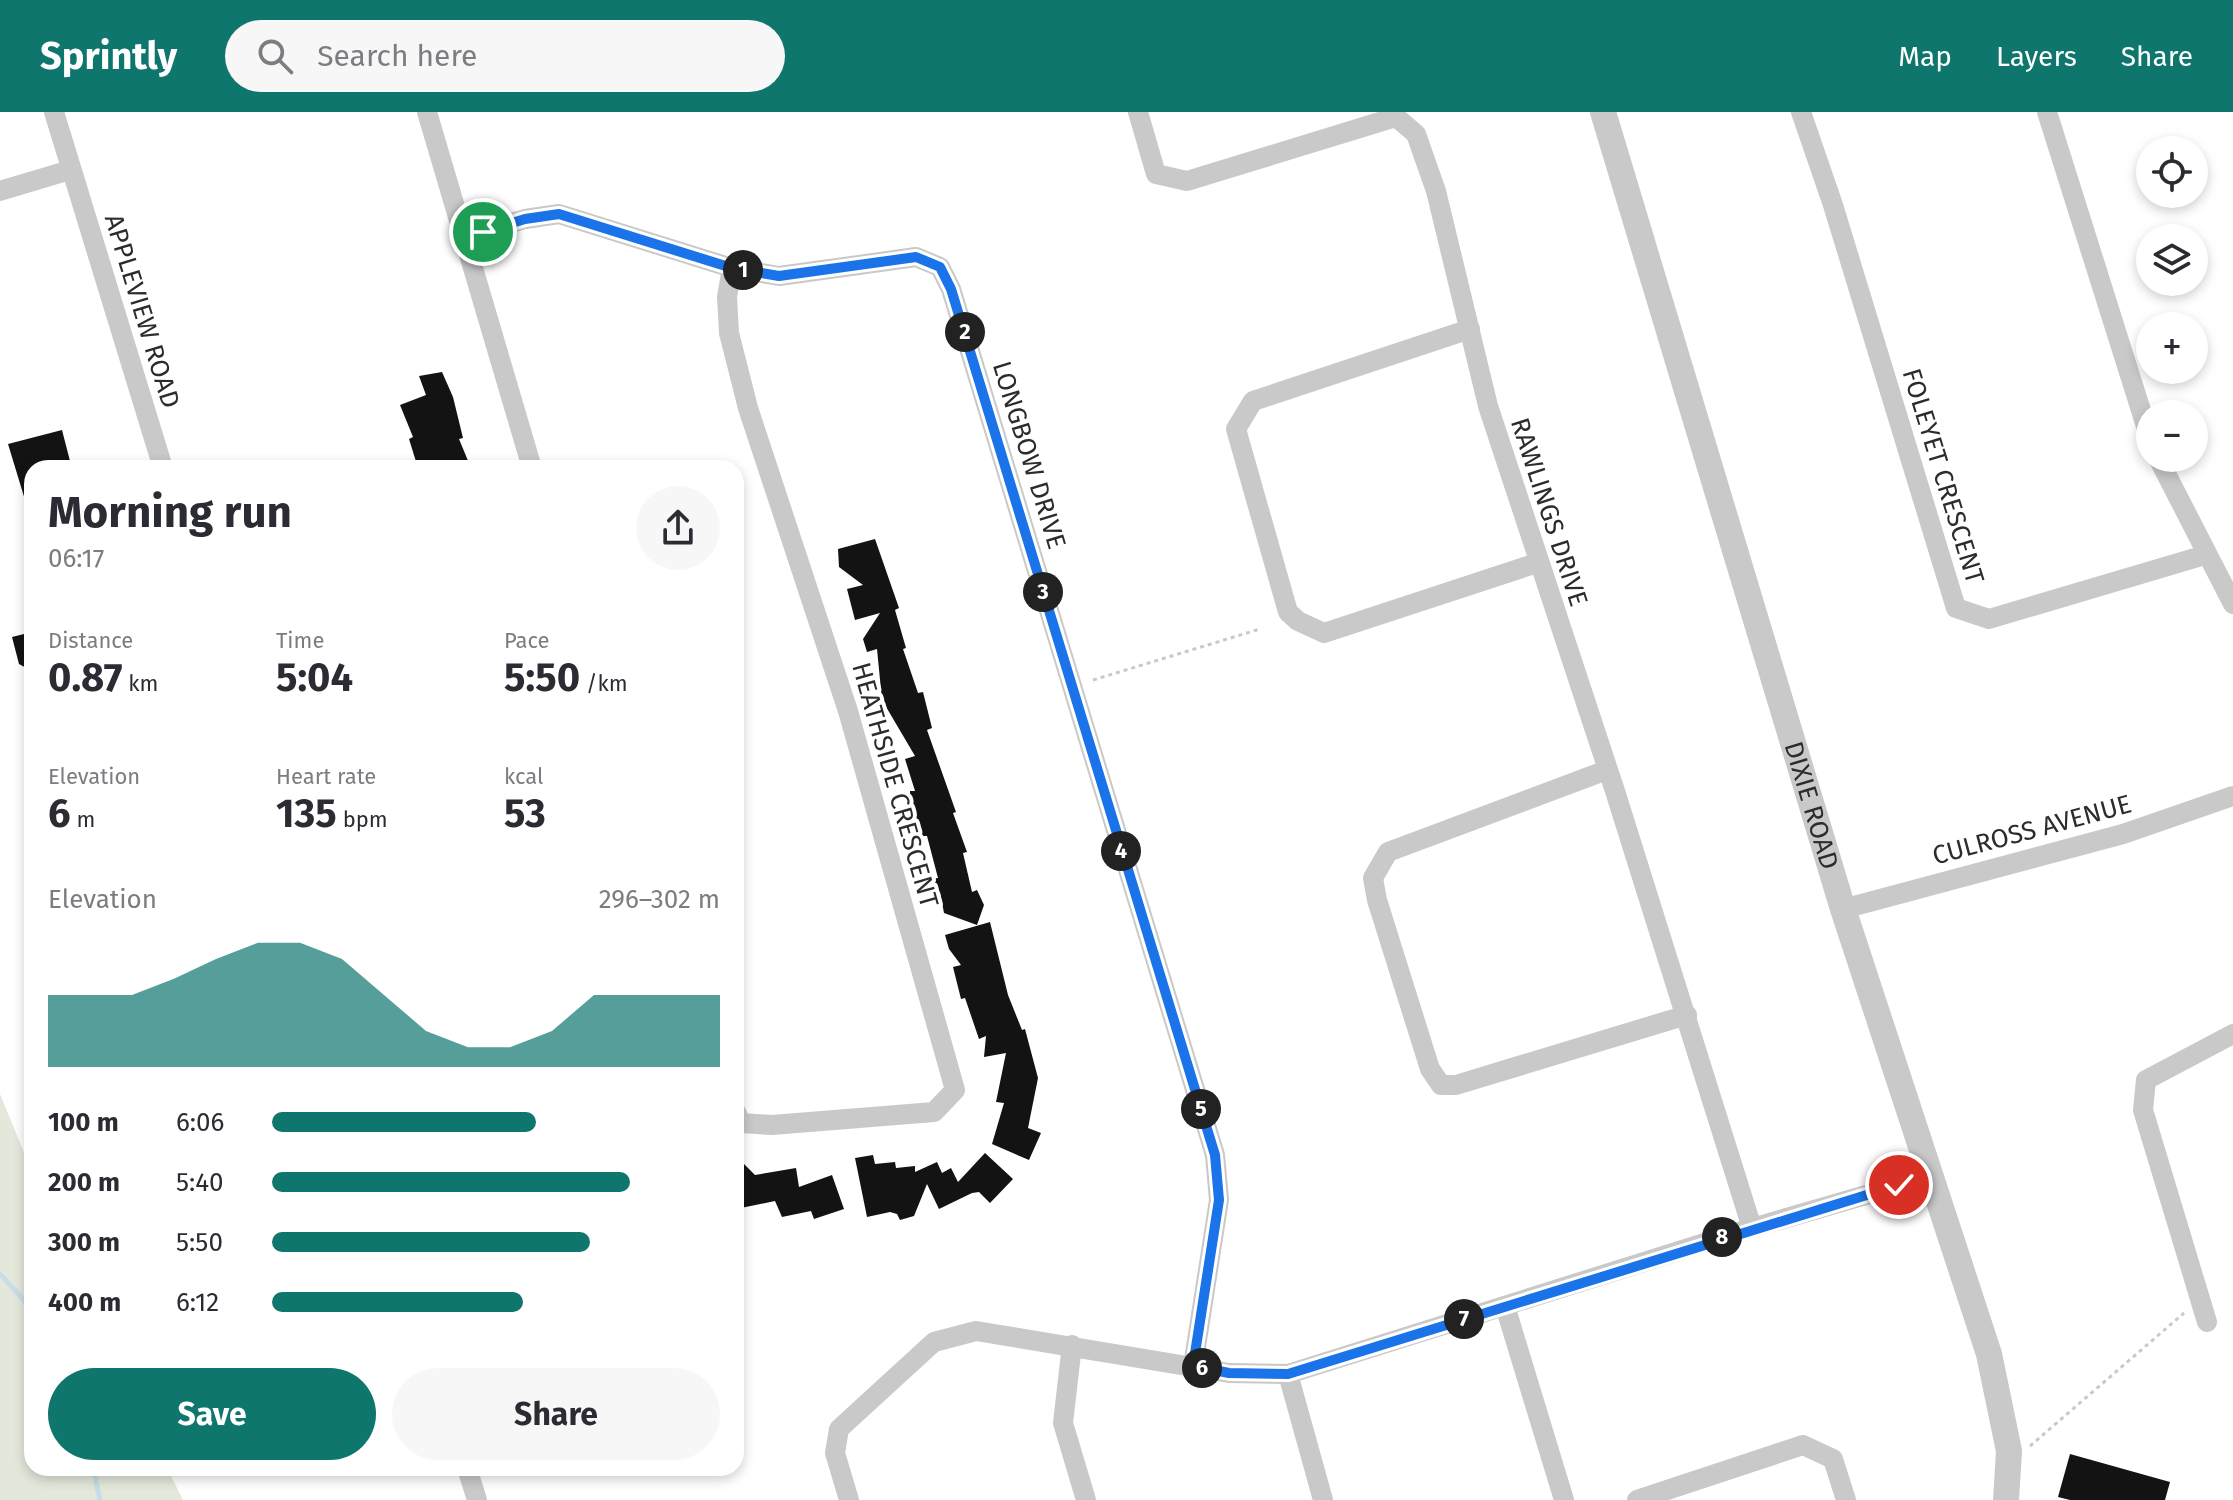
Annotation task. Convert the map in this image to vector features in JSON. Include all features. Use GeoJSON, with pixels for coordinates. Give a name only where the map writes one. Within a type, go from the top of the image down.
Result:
{"type":"FeatureCollection","features":[{"type":"Feature","properties":{"kind":"street","name":"APPLEVIEW ROAD"},"geometry":{"type":"LineString","coordinates":[[54,112],[161,460]]}},
{"type":"Feature","properties":{"kind":"street"},"geometry":{"type":"LineString","coordinates":[[427,112],[530,460]]}},
{"type":"Feature","properties":{"kind":"street","name":"RAWLINGS DRIVE"},"geometry":{"type":"LineString","coordinates":[[1138,112],[1156,174],[1187,181],[1396,117],[1416,134],[1436,191],[1488,406],[1687,1015],[1752,1228]]}},
{"type":"Feature","properties":{"kind":"street","name":"DIXIE ROAD"},"geometry":{"type":"LineString","coordinates":[[1603,112],[1843,909],[1928,1177],[1989,1354],[2009,1451],[2006,1500]]}},
{"type":"Feature","properties":{"kind":"street","name":"FOLEYET CRESCENT"},"geometry":{"type":"LineString","coordinates":[[1801,112],[1838,221],[1956,608],[1989,619],[2205,555]]}},
{"type":"Feature","properties":{"kind":"street"},"geometry":{"type":"LineString","coordinates":[[2047,112],[2138,400]]}},
{"type":"Feature","properties":{"kind":"street"},"geometry":{"type":"LineString","coordinates":[[0,191],[70,170]]}},
{"type":"Feature","properties":{"kind":"street","name":"LONGBOW DRIVE"},"geometry":{"type":"LineString","coordinates":[[464,237],[525,219],[559,214],[732,268],[779,276],[916,257],[940,267],[951,289],[1215,1155],[1219,1200],[1193,1366]]}},
{"type":"Feature","properties":{"kind":"street","name":"HEATHSIDE CRESCENT"},"geometry":{"type":"LineString","coordinates":[[732,268],[727,297],[729,333],[748,408],[848,711],[955,1090],[934,1112],[772,1125],[744,1123]]}},
{"type":"Feature","properties":{"kind":"street"},"geometry":{"type":"LineString","coordinates":[[1470,329],[1253,401],[1236,429],[1288,612],[1298,621],[1324,633],[1537,563]]}},
{"type":"Feature","properties":{"kind":"street"},"geometry":{"type":"LineString","coordinates":[[2165,472],[2233,604]]}},
{"type":"Feature","properties":{"kind":"street"},"geometry":{"type":"LineString","coordinates":[[1607,770],[1388,852],[1380,865],[1373,878],[1377,900],[1430,1069],[1441,1085],[1456,1085],[1687,1015]]}},
{"type":"Feature","properties":{"kind":"street","name":"CULROSS AVENUE"},"geometry":{"type":"LineString","coordinates":[[1843,909],[2123,834],[2233,796]]}},
{"type":"Feature","properties":{"kind":"street"},"geometry":{"type":"LineString","coordinates":[[2207,1322],[2143,1110],[2146,1080],[2233,1034]]}},
{"type":"Feature","properties":{"kind":"street"},"geometry":{"type":"LineString","coordinates":[[849,1500],[835,1453],[839,1429],[934,1342],[976,1331],[1229,1373],[1288,1374],[1752,1228],[1928,1177]]}},
{"type":"Feature","properties":{"kind":"street"},"geometry":{"type":"LineString","coordinates":[[1505,1306],[1564,1500]]}},
{"type":"Feature","properties":{"kind":"street"},"geometry":{"type":"LineString","coordinates":[[1072,1345],[1063,1423],[1086,1500]]}},
{"type":"Feature","properties":{"kind":"street"},"geometry":{"type":"LineString","coordinates":[[1288,1374],[1323,1500]]}},
{"type":"Feature","properties":{"kind":"street"},"geometry":{"type":"LineString","coordinates":[[1637,1500],[1803,1445],[1833,1459],[1846,1500]]}},
{"type":"Feature","properties":{"kind":"street"},"geometry":{"type":"LineString","coordinates":[[470,1476],[477,1500]]}},
{"type":"Feature","properties":{"kind":"path"},"geometry":{"type":"LineString","coordinates":[[1093,680],[1260,629]]}},
{"type":"Feature","properties":{"kind":"path"},"geometry":{"type":"LineString","coordinates":[[2008,1466],[2200,1300]]}},
{"type":"Feature","properties":{"kind":"shaded area"},"geometry":{"type":"Polygon","coordinates":[[[0,1094],[24,1152],[24,1476],[171,1476],[183,1500],[0,1500],[0,1094]]]}},
{"type":"Feature","properties":{"kind":"building"},"geometry":{"type":"Polygon","coordinates":[[[442,372],[453,397],[463,438],[459,439],[468,460],[416,460],[409,439],[413,437],[400,405],[426,395],[419,376],[442,372]]]}},
{"type":"Feature","properties":{"kind":"building"},"geometry":{"type":"Polygon","coordinates":[[[62,430],[70,460],[24,460],[24,497],[8,444],[62,430]]]}},
{"type":"Feature","properties":{"kind":"building"},"geometry":{"type":"Polygon","coordinates":[[[875,539],[899,608],[895,610],[906,648],[903,649],[918,693],[923,692],[932,728],[927,730],[967,852],[963,853],[972,892],[977,890],[984,905],[977,925],[944,913],[940,892],[933,894],[930,879],[938,878],[927,836],[920,836],[910,800],[910,791],[915,791],[905,759],[915,756],[882,700],[877,649],[867,652],[863,639],[880,613],[855,620],[847,589],[863,585],[839,567],[838,549],[875,539]]]}},
{"type":"Feature","properties":{"kind":"building"},"geometry":{"type":"Polygon","coordinates":[[[24,634],[24,667],[19,664],[12,637],[24,634]]]}},
{"type":"Feature","properties":{"kind":"building"},"geometry":{"type":"Polygon","coordinates":[[[990,922],[1008,995],[1022,1030],[1025,1029],[1038,1078],[1028,1128],[1041,1133],[1029,1160],[992,1144],[1004,1103],[996,1102],[1006,1053],[984,1057],[986,1036],[979,1039],[965,998],[961,999],[953,967],[961,965],[949,949],[945,935],[990,922]]]}},
{"type":"Feature","properties":{"kind":"building"},"geometry":{"type":"Polygon","coordinates":[[[985,1153],[1013,1179],[990,1203],[979,1192],[939,1209],[927,1184],[914,1216],[900,1220],[897,1214],[890,1212],[867,1217],[855,1158],[873,1155],[875,1164],[895,1162],[896,1168],[915,1166],[915,1172],[937,1162],[942,1173],[951,1168],[958,1182],[985,1153]]]}},
{"type":"Feature","properties":{"kind":"building"},"geometry":{"type":"Polygon","coordinates":[[[744,1164],[755,1175],[796,1168],[799,1187],[832,1175],[844,1209],[814,1219],[811,1211],[782,1217],[775,1201],[744,1207],[744,1164]]]}},
{"type":"Feature","properties":{"kind":"building"},"geometry":{"type":"Polygon","coordinates":[[[2070,1454],[2170,1482],[2165,1500],[2070,1500],[2058,1497],[2070,1454]]]}},
{"type":"Feature","properties":{"kind":"waterway"},"geometry":{"type":"LineString","coordinates":[[0,1274],[24,1300]]}},
{"type":"Feature","properties":{"kind":"waterway"},"geometry":{"type":"LineString","coordinates":[[95,1476],[100,1500]]}},
{"type":"Feature","properties":{"kind":"route"},"geometry":{"type":"LineString","coordinates":[[483,232],[525,219],[559,214],[732,268],[779,276],[916,257],[940,267],[951,289],[1215,1155],[1219,1200],[1193,1366],[1229,1373],[1288,1374],[1899,1185]]}}]}
